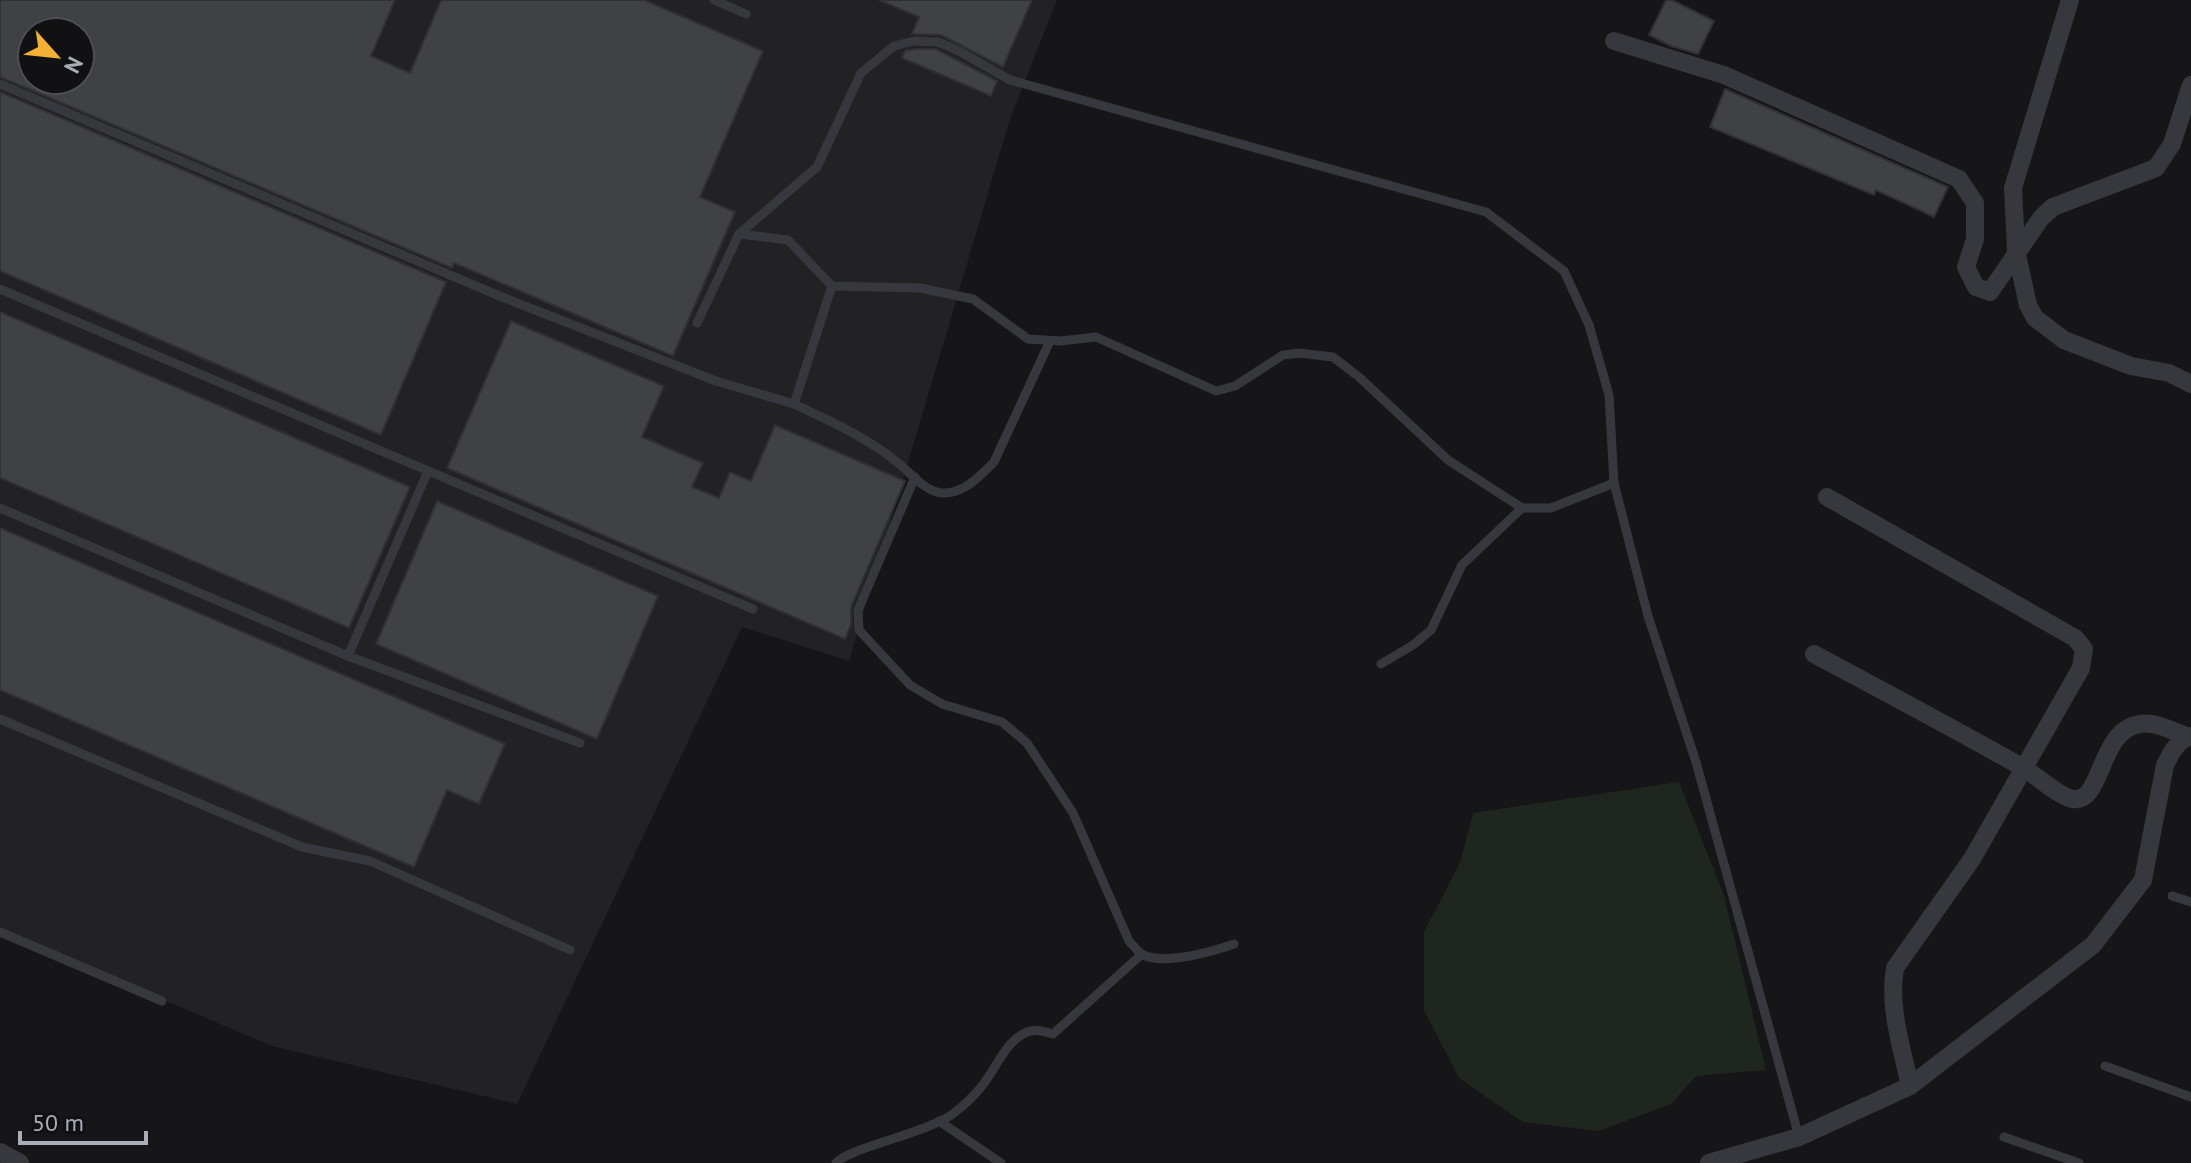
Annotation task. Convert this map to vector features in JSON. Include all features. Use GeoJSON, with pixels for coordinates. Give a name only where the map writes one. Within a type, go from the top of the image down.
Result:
{"type":"FeatureCollection","features":[{"type":"Feature","properties":{"kind":"street"},"geometry":{"type":"LineString","coordinates":[[2070,0],[2016,171],[2012,202],[2016,250],[2028,305],[2047,330],[2088,351],[2131,366],[2169,373],[2191,384]]}},
{"type":"Feature","properties":{"kind":"street"},"geometry":{"type":"LineString","coordinates":[[1614,41],[1724,75],[1959,179],[1975,203],[1975,239],[1966,267],[1976,287],[1990,292],[2016,250],[2053,207],[2156,168],[2172,144],[2191,85]]}},
{"type":"Feature","properties":{"kind":"street"},"geometry":{"type":"LineString","coordinates":[[1827,497],[2075,638],[2084,649],[2081,668],[1972,859],[1895,968],[1892,986],[1894,1007],[1910,1086]]}},
{"type":"Feature","properties":{"kind":"street"},"geometry":{"type":"LineString","coordinates":[[1814,654],[2025,768],[2071,799],[2081,799],[2091,793],[2107,750],[2122,730],[2142,723],[2189,736]]}},
{"type":"Feature","properties":{"kind":"street"},"geometry":{"type":"LineString","coordinates":[[1709,1163],[1799,1137],[1910,1086],[2093,945],[2143,880],[2165,765],[2173,749],[2189,736]]}},
{"type":"Feature","properties":{"kind":"street"},"geometry":{"type":"LineString","coordinates":[[0,1152],[20,1163]]}},
{"type":"Feature","properties":{"kind":"lane"},"geometry":{"type":"LineString","coordinates":[[714,0],[746,14]]}},
{"type":"Feature","properties":{"kind":"lane"},"geometry":{"type":"LineString","coordinates":[[697,323],[739,234],[817,167],[861,73],[894,46],[914,41],[938,42],[1010,80],[1486,212],[1564,271],[1589,325],[1609,395],[1614,483],[1648,616],[1696,762],[1799,1137]]}},
{"type":"Feature","properties":{"kind":"lane"},"geometry":{"type":"LineString","coordinates":[[0,84],[502,297],[716,381],[794,404],[869,442],[933,491],[945,493],[960,490],[994,462],[1050,341]]}},
{"type":"Feature","properties":{"kind":"lane"},"geometry":{"type":"LineString","coordinates":[[739,234],[788,240],[832,286],[920,288],[973,299],[1028,339],[1050,341],[1096,337],[1216,391],[1235,386],[1283,355],[1299,353],[1333,357],[1359,377],[1448,460],[1522,508],[1551,508],[1614,483]]}},
{"type":"Feature","properties":{"kind":"lane"},"geometry":{"type":"LineString","coordinates":[[794,404],[832,286]]}},
{"type":"Feature","properties":{"kind":"lane"},"geometry":{"type":"LineString","coordinates":[[0,289],[753,609]]}},
{"type":"Feature","properties":{"kind":"lane"},"geometry":{"type":"LineString","coordinates":[[348,656],[428,471]]}},
{"type":"Feature","properties":{"kind":"lane"},"geometry":{"type":"LineString","coordinates":[[915,477],[858,610],[859,630],[910,685],[942,704],[1002,722],[1027,743],[1073,813],[1129,941],[1142,954],[1163,958],[1210,952],[1234,944]]}},
{"type":"Feature","properties":{"kind":"lane"},"geometry":{"type":"LineString","coordinates":[[0,508],[348,656],[580,743]]}},
{"type":"Feature","properties":{"kind":"lane"},"geometry":{"type":"LineString","coordinates":[[1381,664],[1431,630],[1462,565],[1522,508]]}},
{"type":"Feature","properties":{"kind":"lane"},"geometry":{"type":"LineString","coordinates":[[0,719],[302,847],[370,861],[570,950]]}},
{"type":"Feature","properties":{"kind":"lane"},"geometry":{"type":"LineString","coordinates":[[2172,896],[2191,902]]}},
{"type":"Feature","properties":{"kind":"lane"},"geometry":{"type":"LineString","coordinates":[[0,932],[162,1001]]}},
{"type":"Feature","properties":{"kind":"lane"},"geometry":{"type":"LineString","coordinates":[[836,1163],[846,1153],[872,1147],[952,1114],[982,1087],[1015,1039],[1025,1032],[1037,1030],[1053,1034],[1142,954]]}},
{"type":"Feature","properties":{"kind":"lane"},"geometry":{"type":"LineString","coordinates":[[2105,1066],[2191,1097]]}},
{"type":"Feature","properties":{"kind":"lane"},"geometry":{"type":"LineString","coordinates":[[939,1121],[1001,1163]]}},
{"type":"Feature","properties":{"kind":"lane"},"geometry":{"type":"LineString","coordinates":[[2004,1137],[2079,1163]]}},
{"type":"Feature","properties":{"kind":"shaded area"},"geometry":{"type":"Polygon","coordinates":[[[0,0],[1057,0],[1010,119],[849,661],[742,627],[517,1104],[272,1046],[1,931],[0,940],[0,0]]]}},
{"type":"Feature","properties":{"kind":"shaded area"},"geometry":{"type":"Polygon","coordinates":[[[1679,782],[1724,895],[1766,1070],[1696,1076],[1671,1104],[1599,1131],[1523,1122],[1459,1078],[1424,1010],[1424,932],[1460,863],[1473,813],[1679,782]]]}},
{"type":"Feature","properties":{"kind":"building"},"geometry":{"type":"Polygon","coordinates":[[[0,0],[395,0],[371,56],[410,73],[441,0],[644,0],[763,51],[700,197],[735,212],[673,356],[454,263],[452,268],[45,96],[96,96],[96,16],[16,16],[16,84],[0,77],[0,0]]]}},
{"type":"Feature","properties":{"kind":"building"},"geometry":{"type":"Polygon","coordinates":[[[879,0],[1032,0],[1003,67],[941,35],[912,34],[919,17],[879,0]]]}},
{"type":"Feature","properties":{"kind":"building"},"geometry":{"type":"Polygon","coordinates":[[[1666,0],[1672,0],[1714,21],[1698,54],[1649,35],[1666,0]]]}},
{"type":"Feature","properties":{"kind":"building"},"geometry":{"type":"Polygon","coordinates":[[[936,49],[997,81],[991,96],[902,58],[905,51],[936,49]]]}},
{"type":"Feature","properties":{"kind":"building"},"geometry":{"type":"Polygon","coordinates":[[[1725,89],[1948,187],[1934,217],[1876,190],[1874,195],[1710,127],[1725,89]]]}},
{"type":"Feature","properties":{"kind":"building"},"geometry":{"type":"Polygon","coordinates":[[[0,92],[446,282],[381,435],[0,271],[0,92]]]}},
{"type":"Feature","properties":{"kind":"building"},"geometry":{"type":"Polygon","coordinates":[[[0,312],[410,487],[349,628],[0,478],[0,312]]]}},
{"type":"Feature","properties":{"kind":"building"},"geometry":{"type":"Polygon","coordinates":[[[511,321],[664,386],[642,437],[703,463],[692,487],[719,498],[730,472],[751,481],[775,425],[905,481],[851,607],[851,625],[845,639],[447,468],[511,321]]]}},
{"type":"Feature","properties":{"kind":"building"},"geometry":{"type":"Polygon","coordinates":[[[437,501],[658,596],[597,739],[376,644],[437,501]]]}},
{"type":"Feature","properties":{"kind":"building"},"geometry":{"type":"Polygon","coordinates":[[[0,528],[505,744],[479,804],[447,790],[414,867],[0,690],[0,528]]]}}]}
